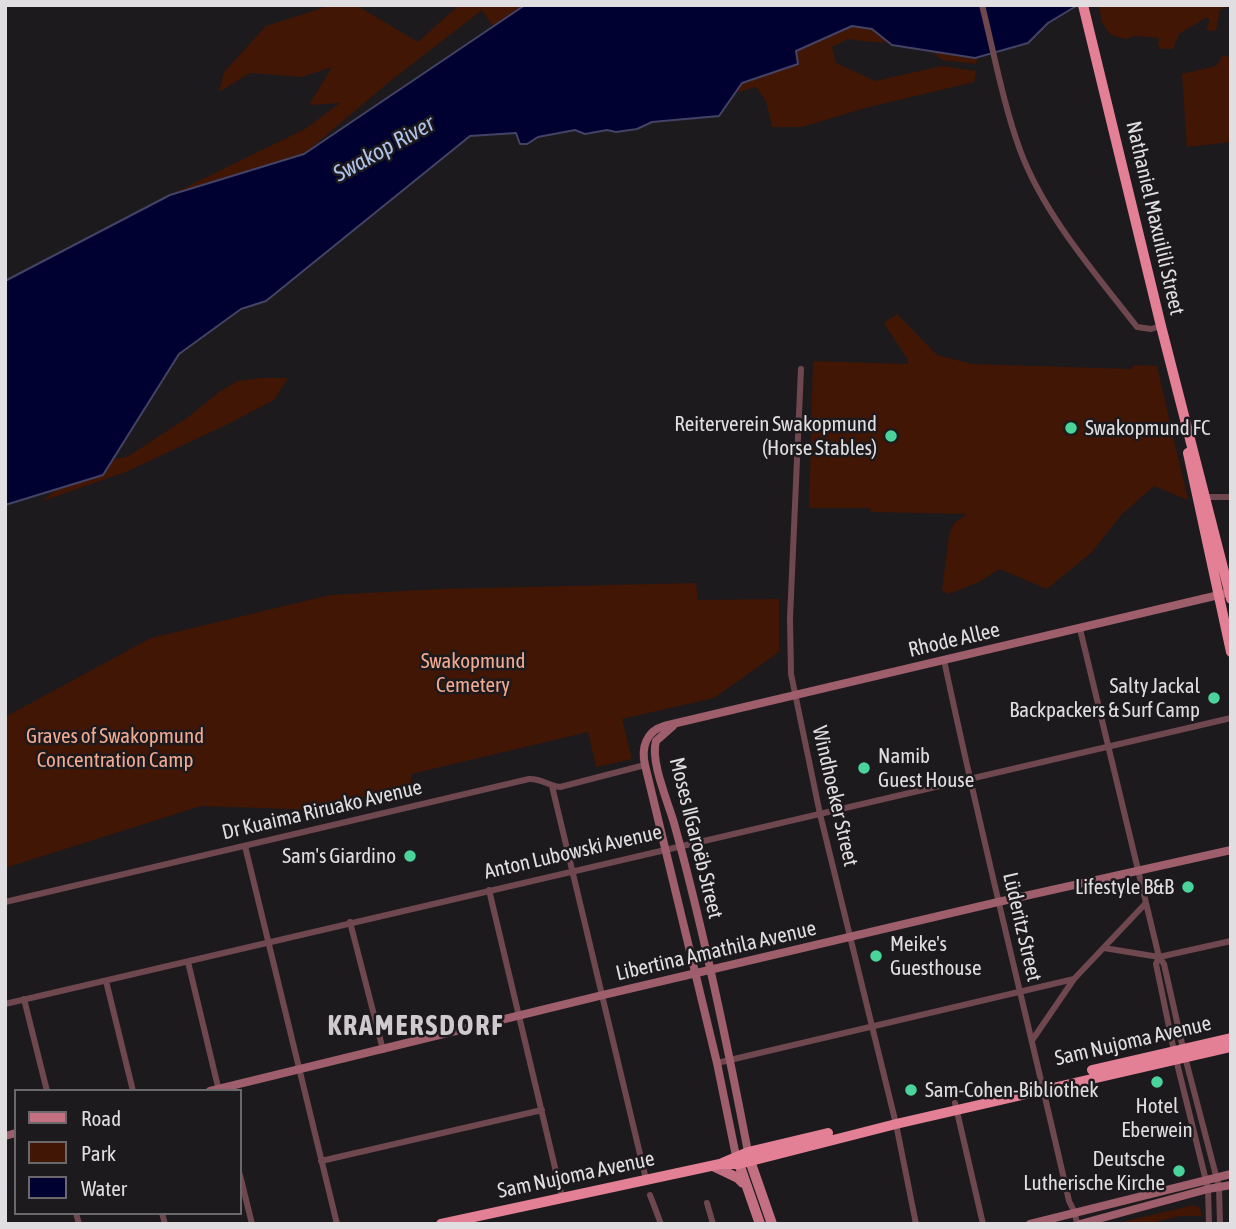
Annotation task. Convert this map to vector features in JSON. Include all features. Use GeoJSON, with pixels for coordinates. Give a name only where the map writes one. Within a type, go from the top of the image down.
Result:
{"type":"FeatureCollection","features":[{"type":"Feature","properties":{"kind":"highway","name":"Nathaniel Maxuilili Street"},"geometry":{"type":"LineString","coordinates":[[1083,5],[1172,371],[1201,498],[1217,596],[1231,652]]}},
{"type":"Feature","properties":{"kind":"highway","name":"Nathaniel Maxuilili Street"},"geometry":{"type":"LineString","coordinates":[[1201,498],[1230,595]]}},
{"type":"Feature","properties":{"kind":"highway","name":"Sam Nujoma Avenue"},"geometry":{"type":"LineString","coordinates":[[1180,1054],[1231,1038]]}},
{"type":"Feature","properties":{"kind":"highway","name":"Sam Nujoma Avenue"},"geometry":{"type":"LineString","coordinates":[[441,1224],[716,1165],[1180,1054],[1231,1046]]}},
{"type":"Feature","properties":{"kind":"main road","name":"Rhode Allee"},"geometry":{"type":"LineString","coordinates":[[686,721],[1230,595]]}},
{"type":"Feature","properties":{"kind":"main road","name":"Moses ǁGaroëb Street"},"geometry":{"type":"LineString","coordinates":[[686,721],[659,727],[649,735],[644,744],[645,765],[717,1063],[743,1158],[772,1224]]}},
{"type":"Feature","properties":{"kind":"main road","name":"Moses ǁGaroëb Street"},"geometry":{"type":"LineString","coordinates":[[686,721],[661,734],[654,750],[680,845],[730,1060],[746,1186],[760,1224]]}},
{"type":"Feature","properties":{"kind":"main road","name":"Libertina Amathila Avenue"},"geometry":{"type":"LineString","coordinates":[[220,1089],[695,973],[1231,850]]}},
{"type":"Feature","properties":{"kind":"main road"},"geometry":{"type":"LineString","coordinates":[[716,1165],[746,1186]]}},
{"type":"Feature","properties":{"kind":"main road"},"geometry":{"type":"LineString","coordinates":[[1030,1224],[1070,1217],[1231,1174]]}},
{"type":"Feature","properties":{"kind":"main road"},"geometry":{"type":"LineString","coordinates":[[1079,1224],[1231,1185]]}},
{"type":"Feature","properties":{"kind":"street"},"geometry":{"type":"LineString","coordinates":[[982,5],[1020,151],[1040,190],[1055,216],[1137,327],[1161,327]]}},
{"type":"Feature","properties":{"kind":"street","name":"Windhoeker Street"},"geometry":{"type":"LineString","coordinates":[[801,369],[790,618],[791,674],[820,814],[895,1121],[916,1224]]}},
{"type":"Feature","properties":{"kind":"street"},"geometry":{"type":"LineString","coordinates":[[1201,498],[1231,497]]}},
{"type":"Feature","properties":{"kind":"street"},"geometry":{"type":"LineString","coordinates":[[1080,629],[1159,957],[1156,964],[1217,1176],[1220,1224]]}},
{"type":"Feature","properties":{"kind":"street","name":"Lüderitz Street"},"geometry":{"type":"LineString","coordinates":[[944,660],[969,778],[1069,1200],[1070,1217],[1079,1224]]}},
{"type":"Feature","properties":{"kind":"street","name":"Anton Lubowski Avenue"},"geometry":{"type":"LineString","coordinates":[[5,1004],[1231,718]]}},
{"type":"Feature","properties":{"kind":"street","name":"Dr Kuaima Riruako Avenue"},"geometry":{"type":"LineString","coordinates":[[5,902],[529,779],[538,778],[552,786],[566,786],[645,765]]}},
{"type":"Feature","properties":{"kind":"street"},"geometry":{"type":"LineString","coordinates":[[552,786],[646,1179]]}},
{"type":"Feature","properties":{"kind":"street"},"geometry":{"type":"LineString","coordinates":[[245,846],[337,1224]]}},
{"type":"Feature","properties":{"kind":"street"},"geometry":{"type":"LineString","coordinates":[[489,890],[562,1196]]}},
{"type":"Feature","properties":{"kind":"street"},"geometry":{"type":"LineString","coordinates":[[1032,1039],[1074,979],[1145,904]]}},
{"type":"Feature","properties":{"kind":"street"},"geometry":{"type":"LineString","coordinates":[[350,922],[383,1050]]}},
{"type":"Feature","properties":{"kind":"street"},"geometry":{"type":"LineString","coordinates":[[1104,948],[1159,957],[1231,941]]}},
{"type":"Feature","properties":{"kind":"street"},"geometry":{"type":"LineString","coordinates":[[188,962],[216,1089]]}},
{"type":"Feature","properties":{"kind":"street"},"geometry":{"type":"LineString","coordinates":[[717,1063],[1074,979]]}},
{"type":"Feature","properties":{"kind":"street"},"geometry":{"type":"LineString","coordinates":[[106,981],[132,1089]]}},
{"type":"Feature","properties":{"kind":"street"},"geometry":{"type":"LineString","coordinates":[[24,999],[46,1089]]}},
{"type":"Feature","properties":{"kind":"street"},"geometry":{"type":"LineString","coordinates":[[1180,1054],[1208,1189],[1209,1224]]}},
{"type":"Feature","properties":{"kind":"street"},"geometry":{"type":"LineString","coordinates":[[955,1106],[983,1224]]}},
{"type":"Feature","properties":{"kind":"street"},"geometry":{"type":"LineString","coordinates":[[321,1161],[542,1110]]}},
{"type":"Feature","properties":{"kind":"street"},"geometry":{"type":"LineString","coordinates":[[242,1183],[252,1224]]}},
{"type":"Feature","properties":{"kind":"street"},"geometry":{"type":"LineString","coordinates":[[650,1195],[661,1224]]}},
{"type":"Feature","properties":{"kind":"street"},"geometry":{"type":"LineString","coordinates":[[707,1203],[713,1224]]}},
{"type":"Feature","properties":{"kind":"green space"},"geometry":{"type":"Polygon","coordinates":[[[332,5],[356,5],[418,42],[459,5],[578,5],[505,44],[482,10],[389,82],[304,154],[170,195],[305,129],[340,103],[309,105],[332,67],[302,77],[250,73],[219,92],[224,72],[266,26],[332,5]]]}},
{"type":"Feature","properties":{"kind":"green space"},"geometry":{"type":"Polygon","coordinates":[[[1099,5],[1230,5],[1220,10],[1216,31],[1206,30],[1210,20],[1207,17],[1179,34],[1173,49],[1161,49],[1158,45],[1159,38],[1135,36],[1126,39],[1111,35],[1102,23],[1099,5]]]}},
{"type":"Feature","properties":{"kind":"green space"},"geometry":{"type":"Polygon","coordinates":[[[883,7],[982,47],[976,64],[942,60],[922,43],[848,39],[832,47],[836,63],[875,81],[942,66],[976,71],[974,82],[865,108],[802,127],[772,127],[766,101],[756,87],[703,102],[785,60],[833,26],[883,7]]]}},
{"type":"Feature","properties":{"kind":"green space"},"geometry":{"type":"Polygon","coordinates":[[[1223,55],[1231,58],[1231,142],[1187,147],[1182,74],[1216,66],[1223,55]]]}},
{"type":"Feature","properties":{"kind":"green space","name":"Swakopmund FC"},"geometry":{"type":"Polygon","coordinates":[[[897,314],[937,355],[972,364],[1131,369],[1134,365],[1157,366],[1188,500],[1154,486],[1122,514],[1092,552],[1047,589],[1000,569],[979,582],[948,594],[942,590],[949,535],[954,523],[967,514],[871,512],[870,508],[809,508],[813,361],[908,364],[884,323],[897,314]]]}},
{"type":"Feature","properties":{"kind":"green space"},"geometry":{"type":"Polygon","coordinates":[[[288,378],[274,400],[230,423],[128,471],[43,501],[68,477],[90,463],[127,457],[187,418],[219,392],[238,381],[288,378]]]}},
{"type":"Feature","properties":{"kind":"green space","name":"Swakopmund Cemetery"},"geometry":{"type":"Polygon","coordinates":[[[696,583],[698,600],[779,599],[779,652],[714,698],[622,719],[632,759],[596,767],[588,732],[411,774],[411,784],[318,810],[201,806],[5,868],[5,717],[151,638],[330,595],[440,589],[696,583]]]}},
{"type":"Feature","properties":{"kind":"green space"},"geometry":{"type":"Polygon","coordinates":[[[1194,1205],[1200,1208],[1202,1216],[1180,1216],[1147,1224],[1113,1224],[1194,1205]]]}},
{"type":"Feature","properties":{"kind":"water","name":"Swakop River"},"geometry":{"type":"Polygon","coordinates":[[[525,5],[1078,5],[1048,23],[1028,43],[975,58],[892,45],[872,29],[852,26],[796,51],[798,64],[742,83],[719,116],[652,122],[637,129],[616,132],[607,130],[585,134],[575,130],[538,137],[527,144],[520,144],[516,133],[470,136],[266,301],[241,309],[179,354],[103,475],[5,505],[5,281],[170,195],[304,154],[525,5]]]}},
{"type":"Feature","properties":{"kind":"place","name":"Swakopmund FC"},"geometry":{"type":"Point","coordinates":[1071,428]}},
{"type":"Feature","properties":{"kind":"place","name":"Reiterverein Swakopmund (Horse Stables)"},"geometry":{"type":"Point","coordinates":[891,436]}},
{"type":"Feature","properties":{"kind":"place","name":"Salty Jackal Backpackers & Surf Camp"},"geometry":{"type":"Point","coordinates":[1214,698]}},
{"type":"Feature","properties":{"kind":"place","name":"Namib Guest House"},"geometry":{"type":"Point","coordinates":[864,768]}},
{"type":"Feature","properties":{"kind":"place","name":"Sam's Giardino"},"geometry":{"type":"Point","coordinates":[410,856]}},
{"type":"Feature","properties":{"kind":"place","name":"Lifestyle B&B"},"geometry":{"type":"Point","coordinates":[1188,887]}},
{"type":"Feature","properties":{"kind":"place","name":"Meike's Guesthouse"},"geometry":{"type":"Point","coordinates":[876,956]}},
{"type":"Feature","properties":{"kind":"place","name":"Hotel Eberwein"},"geometry":{"type":"Point","coordinates":[1157,1082]}},
{"type":"Feature","properties":{"kind":"place","name":"Sam-Cohen-Bibliothek"},"geometry":{"type":"Point","coordinates":[911,1090]}},
{"type":"Feature","properties":{"kind":"place","name":"Deutsche Lutherische Kirche"},"geometry":{"type":"Point","coordinates":[1179,1171]}},
{"type":"Feature","properties":{"kind":"district","name":"KRAMERSDORF"},"geometry":{"type":"Point","coordinates":[416,1026]}},
{"type":"Feature","properties":{"kind":"park label","name":"Graves of Swakopmund Concentration Camp"},"geometry":{"type":"Point","coordinates":[115,748]}}]}
